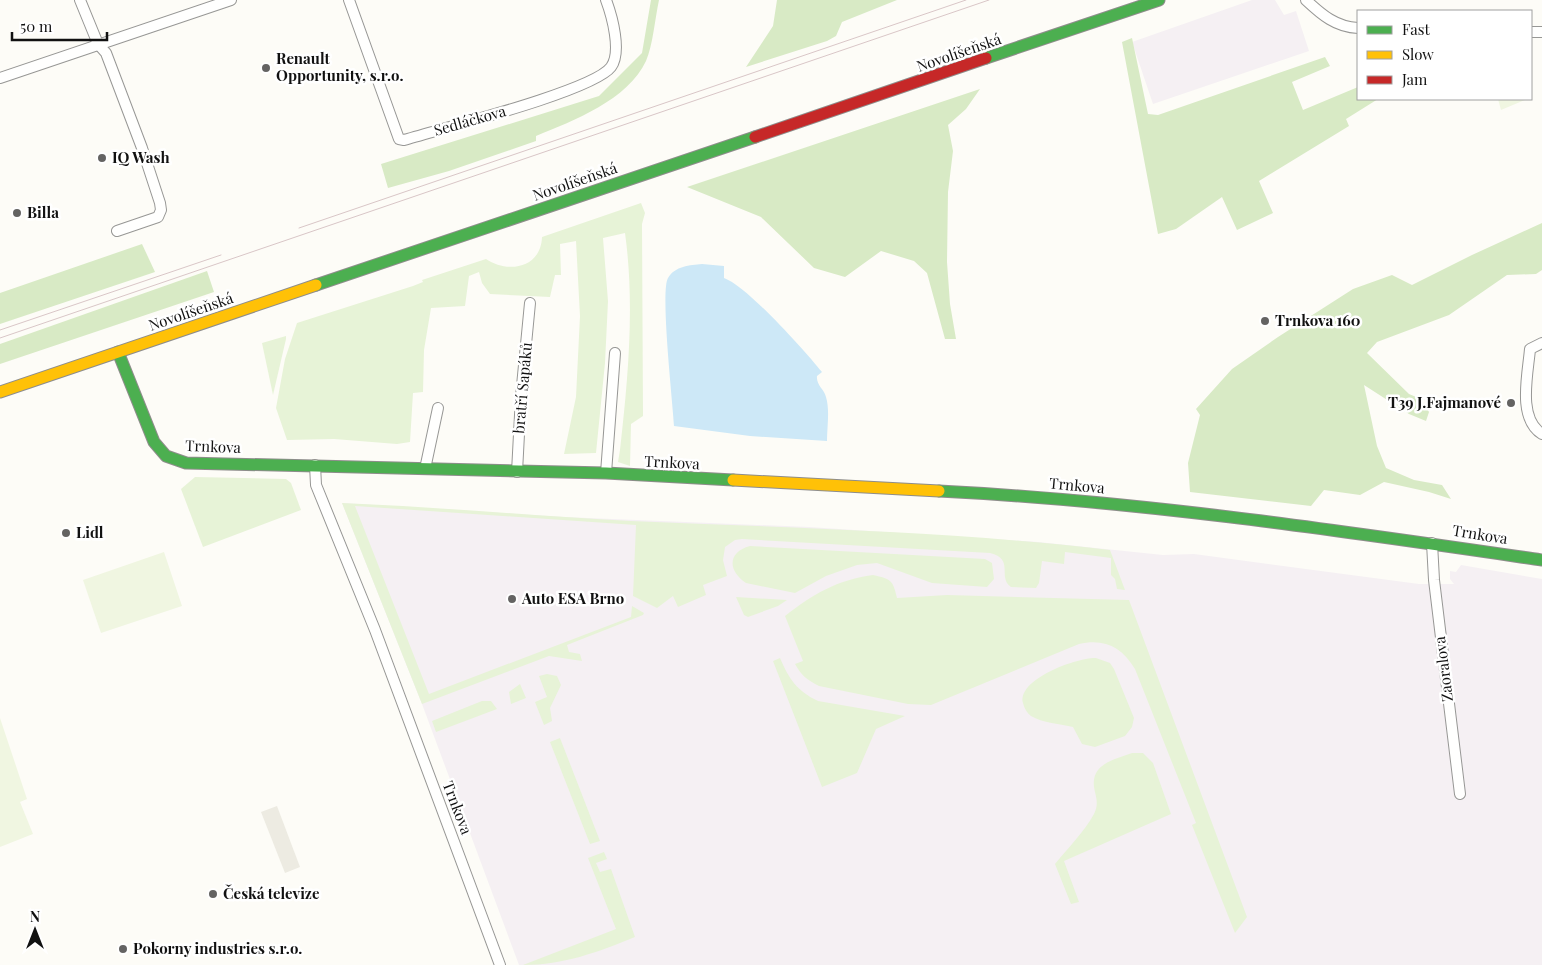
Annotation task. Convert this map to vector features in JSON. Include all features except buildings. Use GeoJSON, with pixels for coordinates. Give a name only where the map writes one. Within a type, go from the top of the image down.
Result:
{"type":"FeatureCollection","features":[{"type":"Feature","properties":{"kind":"street"},"geometry":{"type":"LineString","coordinates":[[80,0],[98,44],[106,53],[144,153],[161,206],[158,217],[117,231]]}},
{"type":"Feature","properties":{"kind":"street"},"geometry":{"type":"LineString","coordinates":[[0,78],[231,0]]}},
{"type":"Feature","properties":{"kind":"street","name":"Sedláčkova"},"geometry":{"type":"LineString","coordinates":[[349,0],[399,139],[404,140],[510,109],[586,83],[606,71],[614,63],[616,49],[612,18],[606,0]]}},
{"type":"Feature","properties":{"kind":"street","name":"Novolíšeňská"},"geometry":{"type":"LineString","coordinates":[[0,392],[1160,0]]}},
{"type":"Feature","properties":{"kind":"street"},"geometry":{"type":"LineString","coordinates":[[1306,0],[1333,22],[1345,27],[1357,28]]}},
{"type":"Feature","properties":{"kind":"street","name":"bratří Sapáků"},"geometry":{"type":"LineString","coordinates":[[517,472],[521,396],[530,303]]}},
{"type":"Feature","properties":{"kind":"street"},"geometry":{"type":"LineString","coordinates":[[1542,343],[1530,348],[1527,385],[1528,417],[1532,425],[1542,434]]}},
{"type":"Feature","properties":{"kind":"street","name":"Trnkova"},"geometry":{"type":"LineString","coordinates":[[118,352],[154,442],[166,456],[192,463],[606,473],[1004,495],[1273,522],[1542,560]]}},
{"type":"Feature","properties":{"kind":"street"},"geometry":{"type":"LineString","coordinates":[[606,473],[615,353]]}},
{"type":"Feature","properties":{"kind":"street"},"geometry":{"type":"LineString","coordinates":[[425,470],[438,408]]}},
{"type":"Feature","properties":{"kind":"street","name":"Trnkova"},"geometry":{"type":"LineString","coordinates":[[315,466],[316,485],[375,630],[500,965]]}},
{"type":"Feature","properties":{"kind":"street","name":"Zaoralova"},"geometry":{"type":"LineString","coordinates":[[1432,543],[1434,586],[1460,794]]}},
{"type":"Feature","properties":{"kind":"shaded area"},"geometry":{"type":"Polygon","coordinates":[[[1252,0],[1275,0],[1284,15],[1296,11],[1309,51],[1153,104],[1132,42],[1252,0]]]}},
{"type":"Feature","properties":{"kind":"shaded area"},"geometry":{"type":"Polygon","coordinates":[[[342,503],[564,517],[809,527],[1038,542],[1163,555],[1194,554],[1419,584],[1454,584],[1450,579],[1450,571],[1456,572],[1461,565],[1542,579],[1542,965],[519,965],[422,704],[342,503]]]}},
{"type":"Feature","properties":{"kind":"shaded area"},"geometry":{"type":"Polygon","coordinates":[[[277,806],[300,867],[285,873],[261,812],[277,806]]]}},
{"type":"Feature","properties":{"kind":"green space"},"geometry":{"type":"Polygon","coordinates":[[[651,0],[659,0],[646,61],[638,75],[613,98],[582,116],[536,136],[536,141],[449,171],[388,188],[381,164],[599,96],[642,53],[651,0]]]}},
{"type":"Feature","properties":{"kind":"green space"},"geometry":{"type":"Polygon","coordinates":[[[777,0],[897,0],[842,22],[836,36],[827,41],[746,67],[773,26],[777,0]]]}},
{"type":"Feature","properties":{"kind":"green space"},"geometry":{"type":"Polygon","coordinates":[[[1132,38],[1148,114],[1158,115],[1325,57],[1330,66],[1292,82],[1303,110],[1357,87],[1357,100],[1376,100],[1346,119],[1349,126],[1259,181],[1273,213],[1237,230],[1222,197],[1176,229],[1158,234],[1122,42],[1132,38]]]}},
{"type":"Feature","properties":{"kind":"green space"},"geometry":{"type":"Polygon","coordinates":[[[980,89],[966,109],[948,125],[953,151],[948,192],[947,262],[950,304],[956,339],[945,339],[927,273],[914,261],[881,251],[845,277],[814,268],[761,217],[687,187],[980,89]]]}},
{"type":"Feature","properties":{"kind":"green space"},"geometry":{"type":"Polygon","coordinates":[[[1498,100],[1525,100],[1501,110],[1498,100]]]}},
{"type":"Feature","properties":{"kind":"green space"},"geometry":{"type":"Polygon","coordinates":[[[641,203],[645,213],[642,224],[643,416],[631,424],[630,466],[618,462],[626,396],[630,315],[630,287],[625,233],[603,238],[608,301],[605,363],[596,453],[564,454],[576,397],[580,316],[576,241],[560,244],[561,275],[555,275],[550,297],[490,294],[482,283],[479,272],[469,276],[465,306],[431,308],[424,350],[423,392],[413,393],[410,442],[397,444],[334,439],[287,440],[276,408],[285,359],[297,323],[413,286],[423,282],[422,280],[486,259],[504,266],[522,265],[530,262],[536,256],[542,237],[641,203]]]}},
{"type":"Feature","properties":{"kind":"green space"},"geometry":{"type":"Polygon","coordinates":[[[1542,223],[1542,270],[1536,274],[1507,275],[1449,315],[1377,342],[1367,353],[1409,394],[1421,399],[1429,412],[1426,421],[1409,414],[1364,385],[1377,446],[1386,468],[1414,480],[1442,485],[1451,499],[1384,482],[1360,495],[1324,490],[1311,506],[1190,492],[1188,463],[1200,415],[1196,409],[1232,369],[1353,289],[1392,275],[1412,285],[1542,223]]]}},
{"type":"Feature","properties":{"kind":"green space"},"geometry":{"type":"Polygon","coordinates":[[[142,244],[155,272],[0,324],[0,293],[142,244]]]}},
{"type":"Feature","properties":{"kind":"green space"},"geometry":{"type":"Polygon","coordinates":[[[207,271],[214,292],[0,364],[0,344],[207,271]]]}},
{"type":"Feature","properties":{"kind":"green space"},"geometry":{"type":"Polygon","coordinates":[[[286,336],[286,339],[273,395],[262,343],[286,336]]]}},
{"type":"Feature","properties":{"kind":"green space"},"geometry":{"type":"Polygon","coordinates":[[[195,477],[286,479],[291,483],[301,510],[203,547],[181,489],[195,477]]]}},
{"type":"Feature","properties":{"kind":"green space"},"geometry":{"type":"Polygon","coordinates":[[[342,503],[631,521],[931,534],[1110,550],[1125,590],[1117,589],[1115,579],[1111,575],[1111,558],[1065,552],[1064,564],[1042,561],[1039,583],[1036,588],[1011,587],[1005,578],[1002,559],[990,553],[742,539],[735,540],[725,547],[723,560],[727,576],[703,585],[706,595],[678,607],[673,596],[657,608],[633,596],[636,525],[355,506],[429,694],[631,617],[632,606],[644,613],[567,645],[569,652],[580,654],[582,661],[549,656],[422,704],[342,503]]]}},
{"type":"Feature","properties":{"kind":"green space"},"geometry":{"type":"Polygon","coordinates":[[[750,546],[985,559],[992,563],[994,579],[987,587],[932,583],[877,563],[857,565],[826,576],[795,593],[746,583],[740,578],[733,567],[734,557],[737,552],[750,546]]]}},
{"type":"Feature","properties":{"kind":"green space"},"geometry":{"type":"Polygon","coordinates":[[[164,552],[182,606],[101,633],[83,580],[164,552]]]}},
{"type":"Feature","properties":{"kind":"green space"},"geometry":{"type":"Polygon","coordinates":[[[873,575],[890,581],[897,598],[947,595],[1129,600],[1247,917],[1235,933],[1192,825],[1196,823],[1135,669],[1124,655],[1112,646],[1096,642],[1079,644],[931,705],[908,704],[819,686],[805,677],[795,664],[803,661],[785,616],[826,589],[848,580],[873,575]]]}},
{"type":"Feature","properties":{"kind":"green space"},"geometry":{"type":"Polygon","coordinates":[[[736,597],[787,600],[778,606],[748,617],[744,615],[736,597]]]}},
{"type":"Feature","properties":{"kind":"green space"},"geometry":{"type":"Polygon","coordinates":[[[780,658],[794,684],[804,693],[818,701],[905,716],[876,729],[857,773],[822,787],[773,661],[780,658]]]}},
{"type":"Feature","properties":{"kind":"green space"},"geometry":{"type":"Polygon","coordinates":[[[1096,658],[1110,663],[1114,669],[1134,718],[1132,727],[1125,736],[1095,747],[1082,744],[1073,727],[1046,722],[1031,716],[1023,703],[1024,694],[1029,686],[1050,671],[1076,661],[1096,658]]]}},
{"type":"Feature","properties":{"kind":"green space"},"geometry":{"type":"Polygon","coordinates":[[[547,674],[557,676],[561,685],[550,708],[552,721],[544,725],[535,702],[547,697],[539,676],[547,674]]]}},
{"type":"Feature","properties":{"kind":"green space"},"geometry":{"type":"Polygon","coordinates":[[[520,684],[526,698],[511,704],[509,692],[520,684]]]}},
{"type":"Feature","properties":{"kind":"green space"},"geometry":{"type":"Polygon","coordinates":[[[482,701],[491,701],[497,709],[436,732],[432,721],[482,701]]]}},
{"type":"Feature","properties":{"kind":"green space"},"geometry":{"type":"Polygon","coordinates":[[[0,718],[27,799],[20,802],[33,834],[0,847],[0,718]]]}},
{"type":"Feature","properties":{"kind":"green space"},"geometry":{"type":"Polygon","coordinates":[[[560,738],[600,841],[590,844],[550,742],[560,738]]]}},
{"type":"Feature","properties":{"kind":"green space"},"geometry":{"type":"Polygon","coordinates":[[[1132,753],[1143,753],[1153,763],[1171,814],[1064,861],[1079,902],[1071,904],[1055,864],[1081,834],[1094,814],[1097,803],[1094,783],[1098,770],[1110,761],[1132,753]]]}},
{"type":"Feature","properties":{"kind":"green space"},"geometry":{"type":"Polygon","coordinates":[[[604,852],[607,859],[596,863],[600,872],[611,869],[635,937],[567,960],[523,965],[616,929],[588,858],[604,852]]]}},
{"type":"Feature","properties":{"kind":"water"},"geometry":{"type":"Polygon","coordinates":[[[702,264],[724,266],[724,278],[734,283],[761,306],[790,335],[822,372],[817,376],[817,379],[827,402],[827,441],[750,436],[674,426],[666,325],[666,287],[668,278],[675,271],[683,267],[702,264]]]}},
{"type":"Feature","properties":{"kind":"tram line"},"geometry":{"type":"LineString","coordinates":[[299,228],[966,0]]}},
{"type":"Feature","properties":{"kind":"tram line"},"geometry":{"type":"LineString","coordinates":[[0,338],[989,0]]}},
{"type":"Feature","properties":{"kind":"tram line"},"geometry":{"type":"LineString","coordinates":[[0,330],[221,255]]}},
{"type":"Feature","properties":{"kind":"traffic: fast"},"geometry":{"type":"LineString","coordinates":[[986,58],[1159,0]]}},
{"type":"Feature","properties":{"kind":"traffic: fast"},"geometry":{"type":"LineString","coordinates":[[316,285],[755,137]]}},
{"type":"Feature","properties":{"kind":"traffic: fast"},"geometry":{"type":"LineString","coordinates":[[118,352],[154,442],[166,456],[186,463],[606,473],[733,480]]}},
{"type":"Feature","properties":{"kind":"traffic: fast"},"geometry":{"type":"LineString","coordinates":[[939,491],[1090,502],[1241,518],[1542,560]]}},
{"type":"Feature","properties":{"kind":"traffic: slow"},"geometry":{"type":"LineString","coordinates":[[0,392],[316,285]]}},
{"type":"Feature","properties":{"kind":"traffic: slow"},"geometry":{"type":"LineString","coordinates":[[733,480],[939,491]]}},
{"type":"Feature","properties":{"kind":"traffic: jam"},"geometry":{"type":"LineString","coordinates":[[755,137],[986,58]]}},
{"type":"Feature","properties":{"kind":"place","name":"Renault Opportunity, s.r.o."},"geometry":{"type":"Point","coordinates":[266,68]}},
{"type":"Feature","properties":{"kind":"place","name":"IQ Wash"},"geometry":{"type":"Point","coordinates":[102,158]}},
{"type":"Feature","properties":{"kind":"place","name":"Billa"},"geometry":{"type":"Point","coordinates":[17,213]}},
{"type":"Feature","properties":{"kind":"place","name":"Trnkova 160"},"geometry":{"type":"Point","coordinates":[1265,321]}},
{"type":"Feature","properties":{"kind":"place","name":"T39 J.Fajmanové"},"geometry":{"type":"Point","coordinates":[1511,403]}},
{"type":"Feature","properties":{"kind":"place","name":"Lidl"},"geometry":{"type":"Point","coordinates":[66,533]}},
{"type":"Feature","properties":{"kind":"place","name":"Auto ESA Brno"},"geometry":{"type":"Point","coordinates":[512,599]}},
{"type":"Feature","properties":{"kind":"place","name":"Česká televize"},"geometry":{"type":"Point","coordinates":[213,894]}},
{"type":"Feature","properties":{"kind":"place","name":"Pokorny industries s.r.o."},"geometry":{"type":"Point","coordinates":[123,949]}}]}
